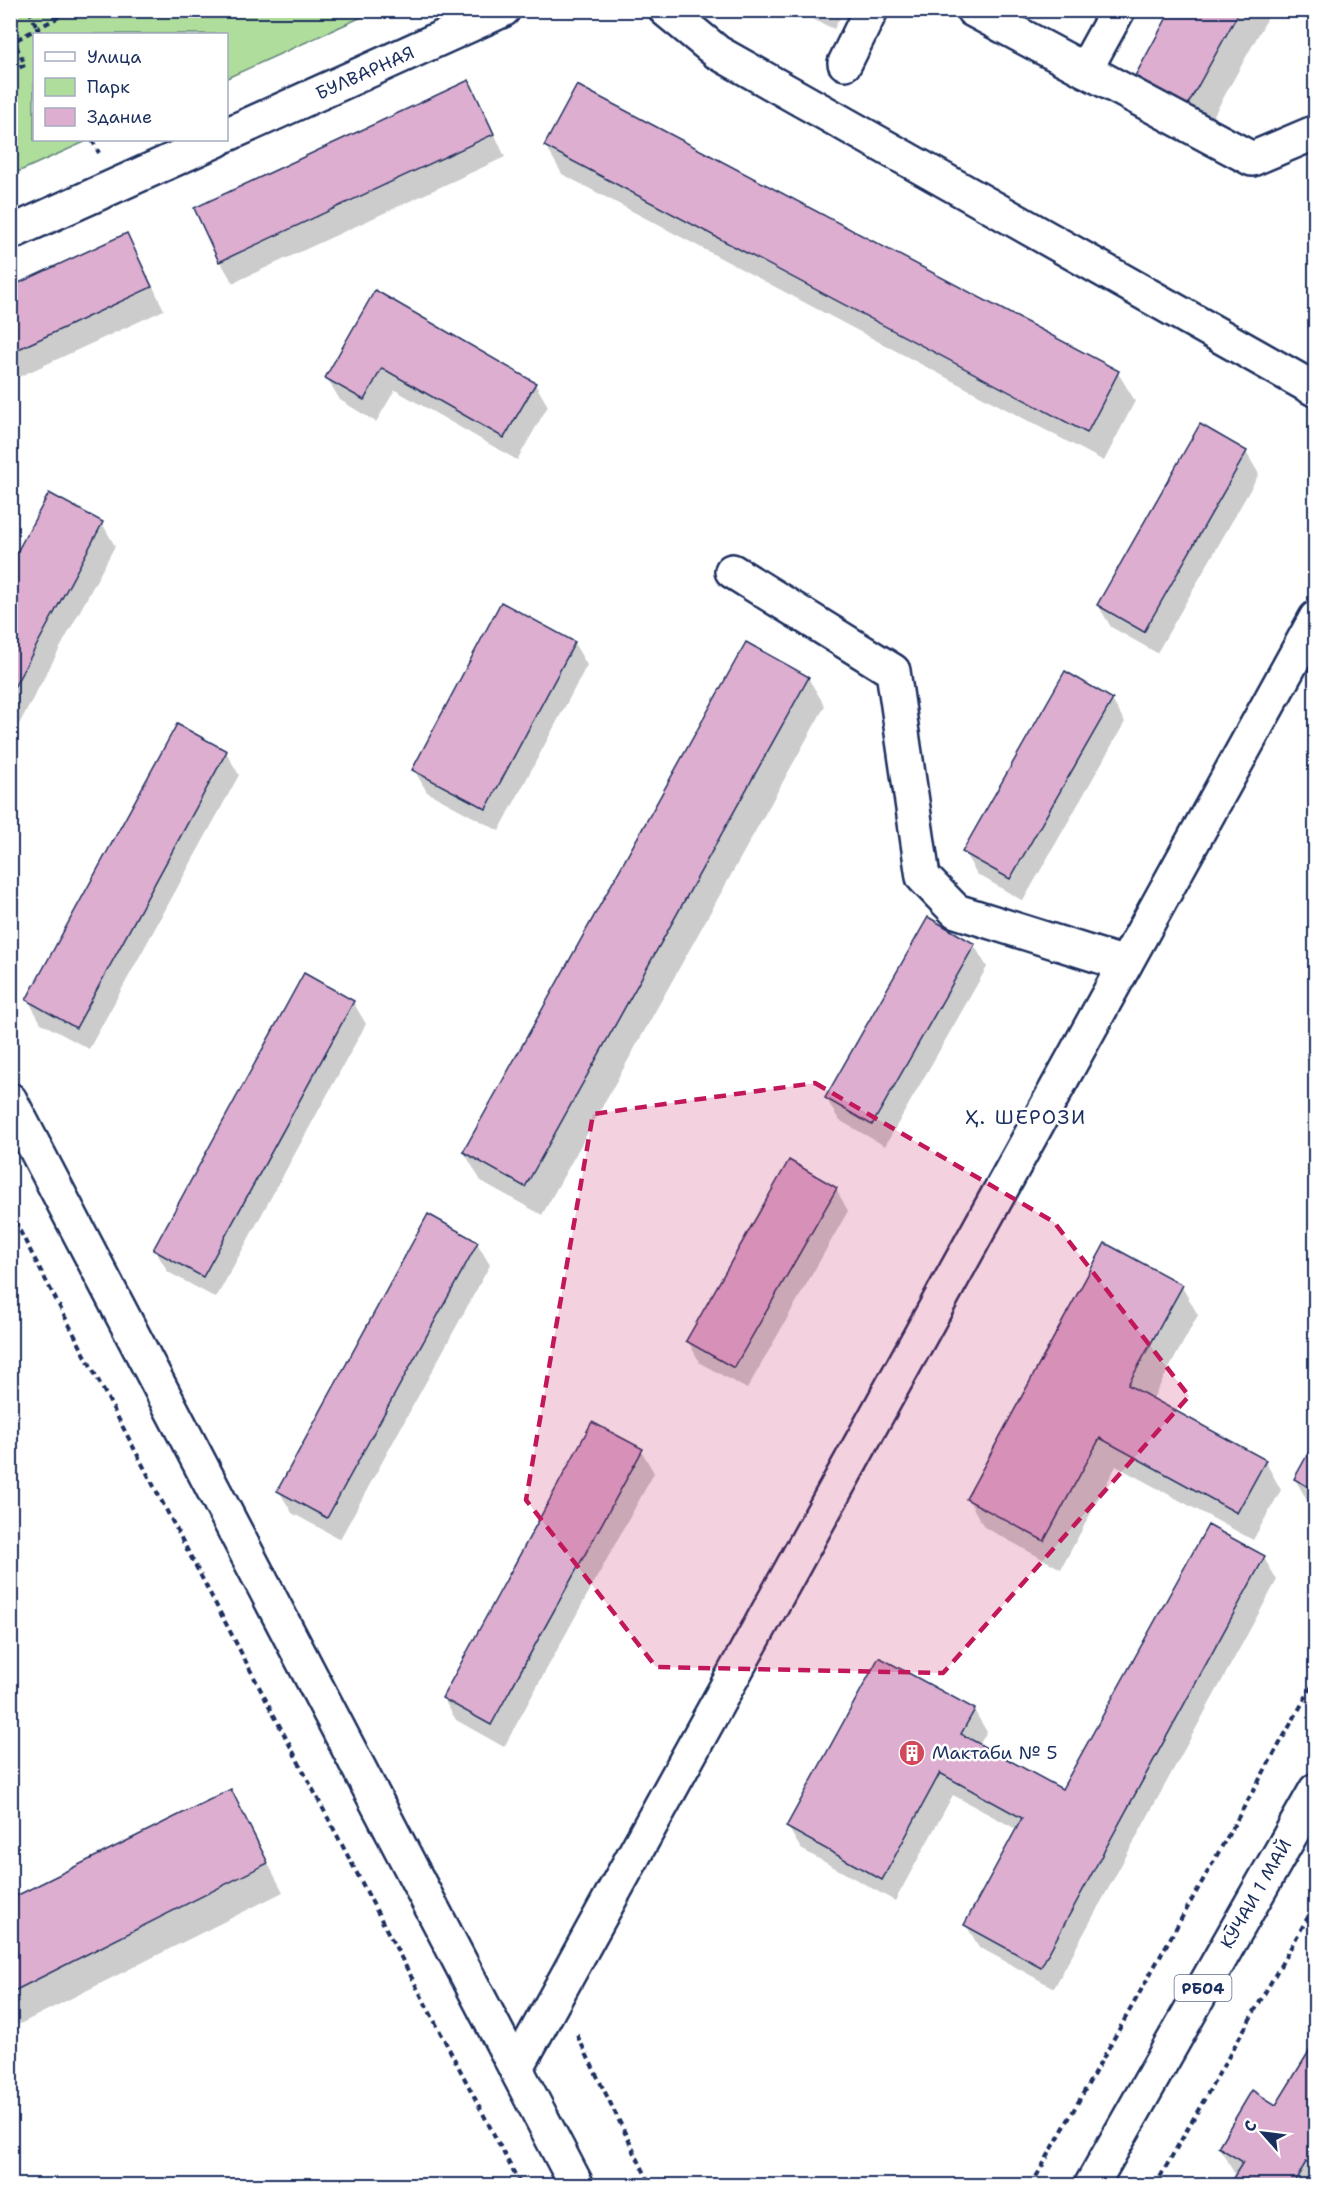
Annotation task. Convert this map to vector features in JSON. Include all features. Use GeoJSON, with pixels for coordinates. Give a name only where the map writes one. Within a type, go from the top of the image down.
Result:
{"type":"FeatureCollection","features":[{"type":"Feature","properties":{"kind":"street","name":"БУЛВАРНАЯ"},"geometry":{"type":"LineString","coordinates":[[228,134],[503,10]]}},
{"type":"Feature","properties":{"kind":"street"},"geometry":{"type":"LineString","coordinates":[[666,10],[717,52],[1316,390]]}},
{"type":"Feature","properties":{"kind":"street"},"geometry":{"type":"LineString","coordinates":[[845,63],[871,10]]}},
{"type":"Feature","properties":{"kind":"street"},"geometry":{"type":"LineString","coordinates":[[973,10],[1252,159],[1316,132]]}},
{"type":"Feature","properties":{"kind":"street"},"geometry":{"type":"LineString","coordinates":[[1085,70],[1118,10]]}},
{"type":"Feature","properties":{"kind":"street"},"geometry":{"type":"LineString","coordinates":[[10,233],[215,141]]}},
{"type":"Feature","properties":{"kind":"street"},"geometry":{"type":"LineString","coordinates":[[732,571],[892,671],[923,877],[956,911],[1125,964]]}},
{"type":"Feature","properties":{"kind":"street"},"geometry":{"type":"LineString","coordinates":[[516,2069],[1316,618]]}},
{"type":"Feature","properties":{"kind":"street"},"geometry":{"type":"LineString","coordinates":[[10,1100],[577,2186]]}},
{"type":"Feature","properties":{"kind":"street","name":"КӮЧАИ 1 МАЙ"},"geometry":{"type":"LineString","coordinates":[[1090,2186],[1316,1790]]}},
{"type":"Feature","properties":{"kind":"path"},"geometry":{"type":"LineString","coordinates":[[29,10],[40,33]]}},
{"type":"Feature","properties":{"kind":"path"},"geometry":{"type":"LineString","coordinates":[[14,41],[72,10]]}},
{"type":"Feature","properties":{"kind":"path"},"geometry":{"type":"LineString","coordinates":[[10,35],[25,65],[10,72]]}},
{"type":"Feature","properties":{"kind":"path"},"geometry":{"type":"LineString","coordinates":[[10,1212],[521,2186]]}},
{"type":"Feature","properties":{"kind":"path"},"geometry":{"type":"LineString","coordinates":[[1031,2186],[1316,1679]]}},
{"type":"Feature","properties":{"kind":"path"},"geometry":{"type":"LineString","coordinates":[[1155,2186],[1316,1903]]}},
{"type":"Feature","properties":{"kind":"path"},"geometry":{"type":"LineString","coordinates":[[557,1994],[651,2186]]}},
{"type":"Feature","properties":{"kind":"highlighted area"},"geometry":{"type":"Polygon","coordinates":[[[815,1083],[1054,1222],[1189,1396],[943,1673],[656,1667],[526,1500],[593,1114],[815,1083]]]}},
{"type":"Feature","properties":{"kind":"green space"},"geometry":{"type":"Polygon","coordinates":[[[11,10],[375,11],[228,78],[228,33],[33,33],[33,141],[87,141],[11,175],[11,10]]]}},
{"type":"Feature","properties":{"kind":"building"},"geometry":{"type":"Polygon","coordinates":[[[1171,10],[1240,10],[1187,106],[1135,76],[1171,10]]]}},
{"type":"Feature","properties":{"kind":"building"},"geometry":{"type":"Polygon","coordinates":[[[469,80],[494,134],[219,262],[194,208],[469,80]]]}},
{"type":"Feature","properties":{"kind":"building"},"geometry":{"type":"Polygon","coordinates":[[[577,85],[1119,371],[1087,433],[544,146],[577,85]]]}},
{"type":"Feature","properties":{"kind":"building"},"geometry":{"type":"Polygon","coordinates":[[[127,233],[152,287],[10,353],[10,287],[127,233]]]}},
{"type":"Feature","properties":{"kind":"building"},"geometry":{"type":"Polygon","coordinates":[[[375,290],[536,383],[504,438],[382,368],[364,400],[325,378],[375,290]]]}},
{"type":"Feature","properties":{"kind":"building"},"geometry":{"type":"Polygon","coordinates":[[[1200,424],[1247,451],[1144,632],[1097,605],[1200,424]]]}},
{"type":"Feature","properties":{"kind":"building"},"geometry":{"type":"Polygon","coordinates":[[[49,493],[103,522],[10,695],[10,565],[49,493]]]}},
{"type":"Feature","properties":{"kind":"building"},"geometry":{"type":"Polygon","coordinates":[[[501,602],[575,642],[486,809],[412,770],[501,602]]]}},
{"type":"Feature","properties":{"kind":"building"},"geometry":{"type":"Polygon","coordinates":[[[746,642],[809,677],[525,1187],[463,1152],[746,642]]]}},
{"type":"Feature","properties":{"kind":"building"},"geometry":{"type":"Polygon","coordinates":[[[1065,671],[1113,699],[1010,879],[962,852],[1065,671]]]}},
{"type":"Feature","properties":{"kind":"building"},"geometry":{"type":"Polygon","coordinates":[[[177,724],[227,751],[76,1028],[26,1000],[177,724]]]}},
{"type":"Feature","properties":{"kind":"building"},"geometry":{"type":"Polygon","coordinates":[[[928,917],[975,944],[872,1125],[825,1098],[928,917]]]}},
{"type":"Feature","properties":{"kind":"building"},"geometry":{"type":"Polygon","coordinates":[[[304,973],[354,1001],[203,1277],[153,1250],[304,973]]]}},
{"type":"Feature","properties":{"kind":"building"},"geometry":{"type":"Polygon","coordinates":[[[789,1160],[837,1188],[734,1368],[686,1341],[789,1160]]]}},
{"type":"Feature","properties":{"kind":"building"},"geometry":{"type":"Polygon","coordinates":[[[428,1214],[478,1242],[327,1518],[277,1491],[428,1214]]]}},
{"type":"Feature","properties":{"kind":"building"},"geometry":{"type":"Polygon","coordinates":[[[1105,1243],[1183,1285],[1128,1385],[1266,1460],[1237,1513],[1100,1438],[1044,1541],[966,1499],[1105,1243]]]}},
{"type":"Feature","properties":{"kind":"building"},"geometry":{"type":"Polygon","coordinates":[[[592,1422],[643,1449],[491,1725],[442,1698],[592,1422]]]}},
{"type":"Feature","properties":{"kind":"building"},"geometry":{"type":"Polygon","coordinates":[[[1316,1439],[1316,1491],[1294,1479],[1316,1439]]]}},
{"type":"Feature","properties":{"kind":"building","name":"Мактаби № 5"},"geometry":{"type":"Polygon","coordinates":[[[1208,1525],[1265,1556],[1041,1967],[964,1925],[1022,1818],[940,1773],[882,1880],[786,1827],[879,1657],[975,1709],[961,1734],[1062,1789],[1208,1525]]]}},
{"type":"Feature","properties":{"kind":"building"},"geometry":{"type":"Polygon","coordinates":[[[231,1789],[268,1863],[10,1993],[10,1899],[231,1789]]]}},
{"type":"Feature","properties":{"kind":"building"},"geometry":{"type":"Polygon","coordinates":[[[1316,2040],[1316,2168],[1306,2162],[1292,2186],[1228,2186],[1243,2162],[1218,2147],[1252,2090],[1276,2105],[1316,2040]]]}},
{"type":"Feature","properties":{"kind":"place","name":"Мактаби № 5"},"geometry":{"type":"Point","coordinates":[912,1753]}},
{"type":"Feature","properties":{"kind":"district","name":"Ҳ. ШЕРОЗИ"},"geometry":{"type":"Point","coordinates":[1026,1117]}}]}
